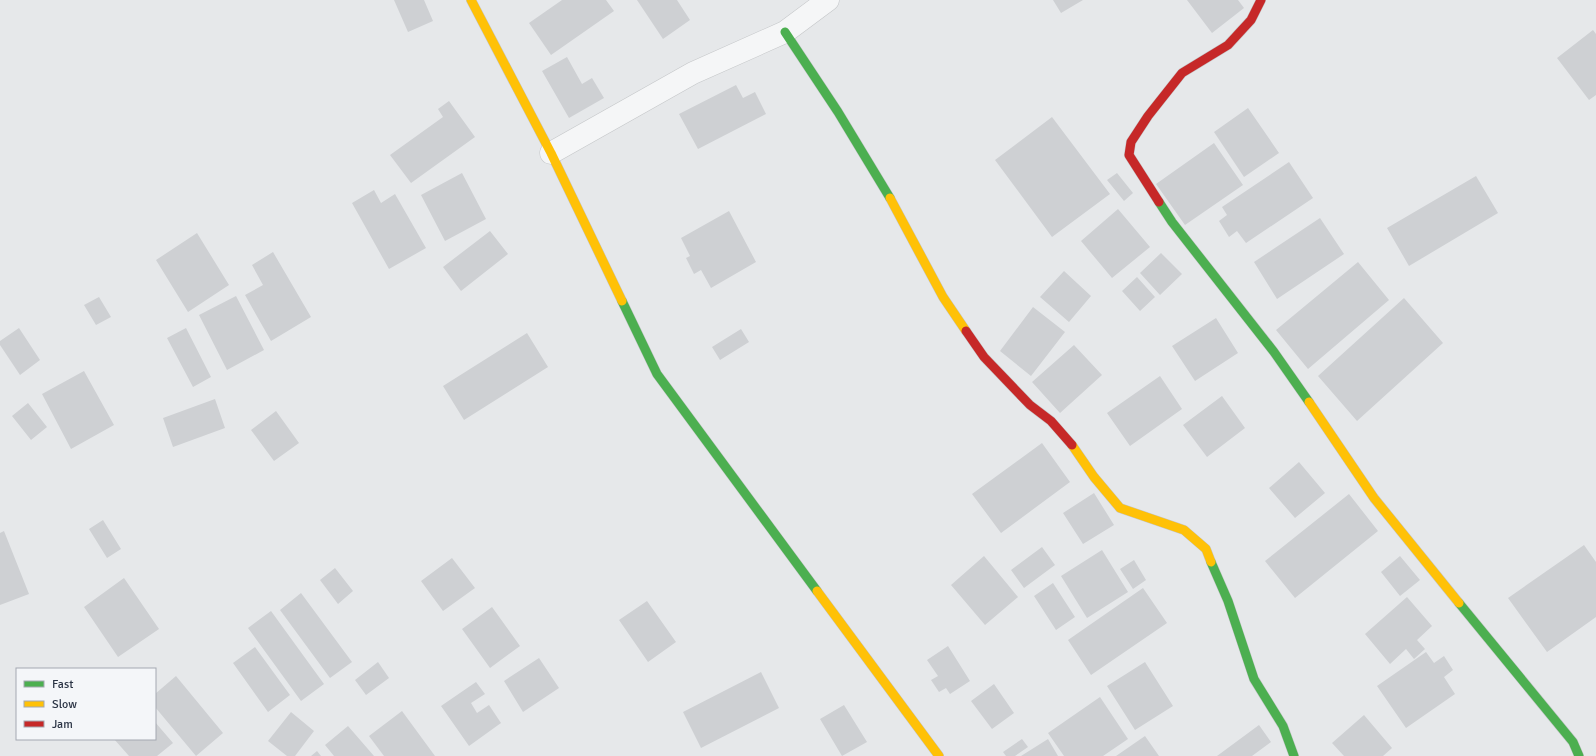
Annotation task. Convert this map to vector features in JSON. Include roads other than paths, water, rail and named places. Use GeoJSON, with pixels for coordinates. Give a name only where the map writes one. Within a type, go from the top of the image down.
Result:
{"type":"FeatureCollection","features":[{"type":"Feature","properties":{"kind":"street"},"geometry":{"type":"LineString","coordinates":[[471,0],[551,153],[657,374],[939,756]]}},
{"type":"Feature","properties":{"kind":"street"},"geometry":{"type":"LineString","coordinates":[[551,153],[693,73],[785,32],[828,0]]}},
{"type":"Feature","properties":{"kind":"street"},"geometry":{"type":"LineString","coordinates":[[1261,0],[1251,20],[1228,45],[1182,73],[1148,116],[1131,142],[1128,155],[1172,222],[1274,352],[1328,428],[1374,498],[1573,742],[1579,756]]}},
{"type":"Feature","properties":{"kind":"street"},"geometry":{"type":"LineString","coordinates":[[785,32],[838,112],[880,180],[943,297],[984,357],[1030,405],[1051,421],[1076,449],[1094,477],[1120,508],[1184,530],[1206,549],[1228,601],[1254,678],[1283,726],[1294,756]]}}]}
